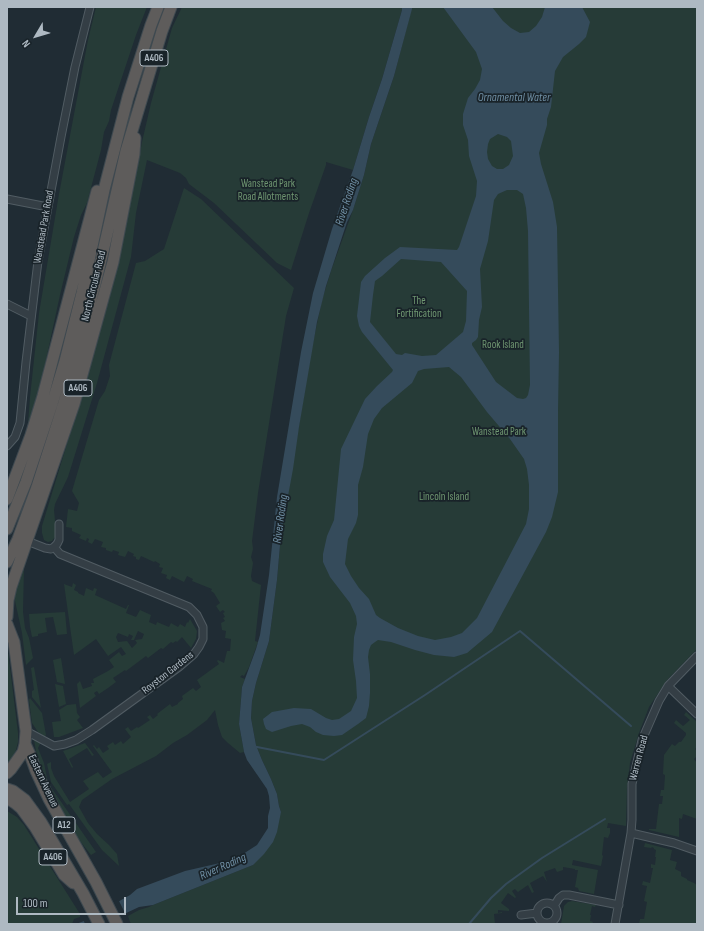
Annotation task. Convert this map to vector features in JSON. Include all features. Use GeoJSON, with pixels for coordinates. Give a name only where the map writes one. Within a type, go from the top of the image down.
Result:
{"type":"FeatureCollection","features":[{"type":"Feature","properties":{"kind":"highway","name":"North Circular Road"},"geometry":{"type":"LineString","coordinates":[[7,529],[29,475],[65,361],[82,293],[104,190],[128,97],[158,7]]}},
{"type":"Feature","properties":{"kind":"highway","name":"North Circular Road"},"geometry":{"type":"LineString","coordinates":[[7,562],[18,539],[37,487],[63,406],[79,350],[126,151],[162,31],[171,7]]}},
{"type":"Feature","properties":{"kind":"highway","name":"A406"},"geometry":{"type":"LineString","coordinates":[[7,499],[31,435],[43,396],[96,192],[128,97]]}},
{"type":"Feature","properties":{"kind":"highway","name":"A406"},"geometry":{"type":"LineString","coordinates":[[7,617],[10,587],[74,404],[113,262],[134,154],[138,109]]}},
{"type":"Feature","properties":{"kind":"highway","name":"A12"},"geometry":{"type":"LineString","coordinates":[[7,624],[14,642],[26,731],[23,752],[7,773]]}},
{"type":"Feature","properties":{"kind":"highway","name":"Eastern Avenue"},"geometry":{"type":"LineString","coordinates":[[25,744],[49,798],[96,882],[117,924]]}},
{"type":"Feature","properties":{"kind":"highway","name":"Eastern Avenue"},"geometry":{"type":"LineString","coordinates":[[7,789],[13,790],[25,800],[44,827],[83,893],[99,924]]}},
{"type":"Feature","properties":{"kind":"highway","name":"A406"},"geometry":{"type":"LineString","coordinates":[[7,798],[21,808],[35,827],[64,875],[83,893]]}},
{"type":"Feature","properties":{"kind":"street","name":"Wanstead Park Road"},"geometry":{"type":"LineString","coordinates":[[7,446],[15,437],[20,423],[38,261],[74,74],[90,7]]}},
{"type":"Feature","properties":{"kind":"street"},"geometry":{"type":"LineString","coordinates":[[7,200],[48,207]]}},
{"type":"Feature","properties":{"kind":"street"},"geometry":{"type":"LineString","coordinates":[[7,304],[31,316]]}},
{"type":"Feature","properties":{"kind":"street"},"geometry":{"type":"LineString","coordinates":[[27,541],[51,549],[59,540],[59,524]]}},
{"type":"Feature","properties":{"kind":"street","name":"Royston Gardens"},"geometry":{"type":"LineString","coordinates":[[26,731],[54,746],[76,740],[92,730],[179,666],[194,654],[203,639],[202,627],[197,615],[189,607],[60,554],[54,547]]}},
{"type":"Feature","properties":{"kind":"street","name":"Warren Road"},"geometry":{"type":"LineString","coordinates":[[615,924],[631,833],[632,784],[642,740],[659,700],[668,686],[697,656]]}},
{"type":"Feature","properties":{"kind":"street"},"geometry":{"type":"LineString","coordinates":[[668,686],[697,714]]}},
{"type":"Feature","properties":{"kind":"street"},"geometry":{"type":"LineString","coordinates":[[631,833],[674,843],[697,851]]}},
{"type":"Feature","properties":{"kind":"street"},"geometry":{"type":"LineString","coordinates":[[554,906],[563,895],[619,905]]}},
{"type":"Feature","properties":{"kind":"street"},"geometry":{"type":"LineString","coordinates":[[544,904],[554,906],[556,915],[551,923],[544,923],[539,919],[537,913],[539,907],[544,904]]}},
{"type":"Feature","properties":{"kind":"street"},"geometry":{"type":"LineString","coordinates":[[521,915],[537,913]]}},
{"type":"Feature","properties":{"kind":"green space"},"geometry":{"type":"Polygon","coordinates":[[[96,7],[147,7],[136,35],[111,110],[109,121],[104,132],[101,150],[87,203],[81,215],[74,237],[41,383],[28,424],[39,313],[59,194],[88,40],[96,7]]]}},
{"type":"Feature","properties":{"kind":"green space","name":"Wanstead Park Road Allotments"},"geometry":{"type":"Polygon","coordinates":[[[182,7],[402,7],[402,10],[353,170],[326,162],[291,270],[277,263],[214,203],[189,184],[186,178],[180,173],[147,160],[136,213],[131,257],[97,383],[81,435],[68,477],[55,504],[55,537],[52,541],[48,542],[44,540],[42,526],[87,378],[110,291],[127,221],[151,103],[172,28],[182,7]]]}},
{"type":"Feature","properties":{"kind":"green space","name":"Wanstead Park"},"geometry":{"type":"Polygon","coordinates":[[[412,7],[697,7],[697,649],[667,680],[649,707],[630,763],[627,788],[626,826],[608,823],[607,828],[610,828],[610,833],[608,838],[604,837],[601,866],[573,860],[572,865],[598,870],[594,894],[579,891],[578,888],[575,887],[578,870],[563,867],[563,870],[557,872],[555,868],[544,872],[547,882],[543,876],[530,883],[534,892],[532,893],[528,885],[518,892],[515,889],[512,891],[516,897],[515,898],[508,893],[501,903],[509,909],[509,911],[498,910],[498,913],[502,913],[494,914],[495,924],[132,924],[128,916],[139,910],[253,865],[281,812],[277,794],[256,745],[251,718],[252,701],[269,641],[281,534],[311,352],[322,300],[364,175],[371,144],[394,76],[412,7]]]}},
{"type":"Feature","properties":{"kind":"green space"},"geometry":{"type":"Polygon","coordinates":[[[184,188],[201,199],[294,288],[286,316],[258,493],[252,541],[252,581],[261,585],[255,641],[258,642],[249,667],[244,676],[242,675],[240,677],[245,679],[242,687],[239,724],[244,752],[240,753],[222,737],[215,710],[207,720],[156,756],[112,779],[82,800],[79,807],[88,823],[117,854],[119,866],[102,850],[69,804],[67,805],[51,782],[47,764],[51,762],[51,768],[54,776],[70,802],[89,789],[83,781],[98,772],[103,778],[112,772],[93,746],[94,745],[97,749],[99,747],[103,753],[109,749],[107,746],[113,742],[115,745],[121,741],[123,744],[131,737],[125,729],[128,727],[131,731],[137,727],[138,728],[150,720],[147,717],[150,715],[153,719],[170,704],[172,707],[178,704],[183,699],[182,696],[193,688],[196,691],[201,687],[197,680],[219,664],[217,661],[218,660],[224,663],[227,651],[230,651],[231,639],[225,638],[226,631],[222,630],[221,623],[225,621],[223,618],[225,617],[223,613],[225,612],[223,610],[220,612],[216,606],[220,603],[211,591],[212,589],[192,581],[193,579],[187,576],[184,582],[172,576],[170,580],[166,578],[167,575],[161,573],[163,568],[159,567],[160,564],[155,561],[154,562],[141,556],[139,560],[136,559],[136,557],[133,556],[134,554],[128,551],[125,557],[118,555],[119,552],[113,550],[112,552],[101,547],[103,542],[95,539],[92,544],[88,542],[89,539],[87,538],[86,541],[79,538],[81,535],[72,531],[72,528],[66,527],[68,509],[77,511],[79,503],[72,491],[99,400],[105,391],[110,376],[109,365],[136,263],[145,261],[164,249],[184,188]]]}},
{"type":"Feature","properties":{"kind":"green space"},"geometry":{"type":"Polygon","coordinates":[[[24,567],[23,612],[25,628],[29,638],[33,658],[26,665],[22,633],[15,601],[15,593],[24,567]]]}},
{"type":"Feature","properties":{"kind":"green space"},"geometry":{"type":"Polygon","coordinates":[[[73,583],[76,585],[74,590],[84,596],[86,588],[93,591],[94,588],[97,589],[95,595],[126,609],[129,605],[126,613],[136,617],[140,610],[151,615],[149,622],[156,625],[157,622],[169,627],[171,623],[178,627],[180,624],[185,627],[190,619],[197,631],[196,639],[191,648],[182,637],[177,642],[171,642],[163,649],[161,648],[148,658],[146,656],[126,671],[125,670],[113,678],[116,682],[99,694],[97,691],[94,693],[96,696],[80,708],[77,684],[80,681],[83,689],[92,686],[91,683],[94,683],[93,679],[114,667],[109,660],[119,652],[122,656],[126,654],[121,647],[108,656],[96,639],[74,655],[64,584],[72,587],[73,583]],[[138,631],[134,640],[131,640],[133,636],[129,634],[128,637],[118,633],[116,637],[118,642],[127,641],[132,648],[137,643],[135,640],[142,639],[144,634],[138,631]]]}},
{"type":"Feature","properties":{"kind":"green space"},"geometry":{"type":"Polygon","coordinates":[[[65,612],[67,634],[57,635],[53,617],[45,618],[47,632],[32,637],[29,614],[65,612]]]}},
{"type":"Feature","properties":{"kind":"green space"},"geometry":{"type":"Polygon","coordinates":[[[7,643],[18,742],[13,757],[7,764],[7,643]]]}},
{"type":"Feature","properties":{"kind":"green space"},"geometry":{"type":"Polygon","coordinates":[[[61,658],[65,684],[57,682],[53,660],[61,658]]]}},
{"type":"Feature","properties":{"kind":"green space"},"geometry":{"type":"Polygon","coordinates":[[[34,667],[41,708],[32,697],[32,691],[34,690],[31,668],[34,667]]]}},
{"type":"Feature","properties":{"kind":"green space"},"geometry":{"type":"Polygon","coordinates":[[[55,684],[63,686],[66,704],[59,707],[55,684]]]}},
{"type":"Feature","properties":{"kind":"green space"},"geometry":{"type":"Polygon","coordinates":[[[30,698],[42,713],[46,735],[44,737],[38,732],[32,723],[30,698]]]}},
{"type":"Feature","properties":{"kind":"green space"},"geometry":{"type":"Polygon","coordinates":[[[76,704],[77,713],[80,717],[77,720],[83,728],[59,737],[54,737],[52,722],[61,721],[59,710],[67,705],[76,704]]]}},
{"type":"Feature","properties":{"kind":"green space"},"geometry":{"type":"Polygon","coordinates":[[[686,712],[697,722],[697,747],[695,749],[697,751],[697,756],[694,759],[697,763],[697,819],[683,814],[682,819],[679,818],[679,837],[649,829],[656,829],[659,804],[662,804],[663,796],[660,796],[661,790],[664,790],[664,755],[672,744],[675,746],[681,742],[686,735],[686,733],[674,723],[676,720],[683,726],[690,720],[684,715],[686,712]]]}},
{"type":"Feature","properties":{"kind":"green space"},"geometry":{"type":"Polygon","coordinates":[[[34,740],[41,742],[38,748],[44,763],[48,783],[96,852],[91,855],[76,836],[42,775],[39,768],[34,740]]]}},
{"type":"Feature","properties":{"kind":"green space"},"geometry":{"type":"Polygon","coordinates":[[[85,743],[94,755],[92,756],[87,748],[69,759],[73,767],[72,768],[63,751],[85,743]]]}},
{"type":"Feature","properties":{"kind":"green space"},"geometry":{"type":"Polygon","coordinates":[[[7,811],[17,817],[24,825],[80,914],[80,917],[74,919],[72,924],[7,924],[7,811]]]}},
{"type":"Feature","properties":{"kind":"green space"},"geometry":{"type":"Polygon","coordinates":[[[645,843],[672,850],[670,860],[677,862],[675,869],[681,872],[681,876],[697,885],[697,924],[639,924],[640,919],[644,919],[647,902],[644,901],[647,886],[642,885],[643,881],[650,883],[653,868],[651,868],[651,864],[655,865],[656,857],[656,850],[652,847],[644,847],[645,843]]]}},
{"type":"Feature","properties":{"kind":"green space"},"geometry":{"type":"Polygon","coordinates":[[[572,901],[596,905],[595,907],[592,906],[590,915],[590,921],[593,922],[592,924],[561,924],[564,906],[568,902],[572,901]]]}},
{"type":"Feature","properties":{"kind":"water","name":"River Roding"},"geometry":{"type":"Polygon","coordinates":[[[402,7],[412,7],[412,9],[394,76],[371,144],[364,175],[353,210],[347,222],[326,286],[317,322],[281,534],[269,641],[252,701],[251,718],[256,745],[277,794],[281,812],[277,832],[273,842],[253,865],[153,905],[139,907],[103,924],[76,924],[130,895],[137,889],[185,871],[220,863],[243,854],[257,845],[268,828],[270,808],[267,789],[247,760],[244,752],[239,724],[242,687],[260,635],[269,575],[277,497],[301,352],[313,293],[332,229],[353,170],[382,79],[402,7]]]}},
{"type":"Feature","properties":{"kind":"water","name":"Ornamental Water"},"geometry":{"type":"Polygon","coordinates":[[[443,7],[492,7],[503,21],[520,33],[529,32],[536,26],[542,17],[545,7],[582,7],[590,22],[586,37],[563,57],[555,71],[551,107],[539,153],[553,202],[557,227],[559,352],[558,492],[552,517],[546,532],[492,632],[467,653],[454,657],[434,655],[391,642],[378,640],[371,645],[369,650],[370,693],[366,718],[342,735],[323,735],[302,724],[272,732],[266,729],[263,719],[272,712],[294,708],[311,709],[326,718],[332,720],[339,719],[351,711],[357,698],[353,660],[354,637],[357,624],[356,616],[350,603],[330,577],[323,562],[323,554],[327,536],[334,520],[341,449],[365,399],[393,370],[362,332],[359,326],[357,316],[361,282],[365,276],[385,258],[400,247],[457,250],[459,247],[476,196],[477,181],[469,156],[468,140],[463,125],[463,114],[468,98],[480,80],[482,69],[476,52],[443,7]],[[498,134],[490,139],[487,152],[488,159],[492,166],[497,169],[503,169],[509,165],[513,156],[511,141],[507,137],[498,134]],[[507,190],[498,194],[494,200],[488,241],[480,269],[482,307],[479,320],[478,337],[472,345],[496,382],[517,398],[523,399],[528,395],[530,385],[528,231],[526,208],[523,194],[517,190],[507,190]],[[401,259],[375,281],[370,322],[396,354],[402,355],[405,353],[422,356],[436,355],[463,332],[466,321],[467,291],[441,262],[401,259]],[[449,367],[424,369],[418,371],[412,383],[382,408],[374,419],[368,434],[363,467],[358,485],[358,515],[356,523],[348,539],[345,564],[359,588],[369,599],[376,615],[398,628],[418,636],[435,640],[462,633],[477,618],[526,524],[529,509],[529,485],[524,459],[461,377],[449,367]]]}},
{"type":"Feature","properties":{"kind":"pier"},"geometry":{"type":"Polygon","coordinates":[[[118,899],[126,915],[108,924],[85,924],[83,919],[118,899]]]}},
{"type":"Feature","properties":{"kind":"waterway"},"geometry":{"type":"LineString","coordinates":[[256,747],[324,760],[425,695],[520,631],[631,726]]}},
{"type":"Feature","properties":{"kind":"waterway"},"geometry":{"type":"LineString","coordinates":[[469,924],[491,898],[506,884],[542,858],[605,819]]}},
{"type":"Feature","properties":{"kind":"park label","name":"The Fortification"},"geometry":{"type":"Point","coordinates":[419,307]}},
{"type":"Feature","properties":{"kind":"park label","name":"Rook Island"},"geometry":{"type":"Point","coordinates":[503,345]}},
{"type":"Feature","properties":{"kind":"park label","name":"Lincoln Island"},"geometry":{"type":"Point","coordinates":[444,497]}}]}
